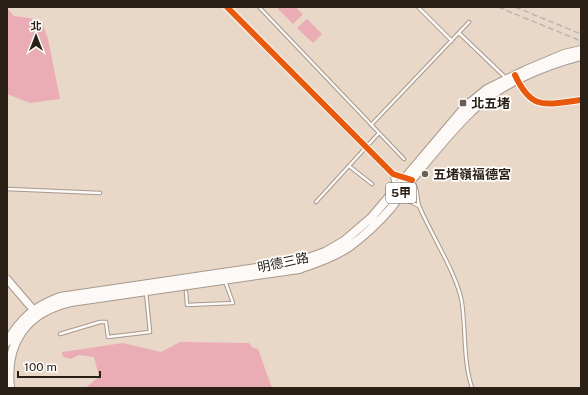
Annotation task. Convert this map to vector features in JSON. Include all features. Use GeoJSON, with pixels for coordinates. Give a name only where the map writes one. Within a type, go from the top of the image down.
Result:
{"type":"FeatureCollection","features":[{"type":"Feature","properties":{"kind":"main road","name":"明德三路"},"geometry":{"type":"LineString","coordinates":[[36,312],[71,302],[146,291],[297,262],[324,252],[344,241],[363,225],[408,178],[466,106],[487,89],[512,80],[564,54],[581,50]]}},
{"type":"Feature","properties":{"kind":"main road","name":"明德三路"},"geometry":{"type":"LineString","coordinates":[[527,73],[581,56]]}},
{"type":"Feature","properties":{"kind":"main road","name":"明德三路"},"geometry":{"type":"LineString","coordinates":[[36,312],[47,302],[70,294],[299,269],[328,259],[348,247],[368,231],[399,197],[408,178]]}},
{"type":"Feature","properties":{"kind":"main road","name":"5甲"},"geometry":{"type":"LineString","coordinates":[[7,342],[15,329],[36,312]]}},
{"type":"Feature","properties":{"kind":"main road","name":"5甲"},"geometry":{"type":"LineString","coordinates":[[10,388],[9,359],[12,348],[21,332],[36,312]]}},
{"type":"Feature","properties":{"kind":"street"},"geometry":{"type":"LineString","coordinates":[[227,7],[393,174],[408,178]]}},
{"type":"Feature","properties":{"kind":"street"},"geometry":{"type":"LineString","coordinates":[[512,80],[535,102],[547,103],[581,100]]}},
{"type":"Feature","properties":{"kind":"street"},"geometry":{"type":"LineString","coordinates":[[393,174],[399,197]]}},
{"type":"Feature","properties":{"kind":"street"},"geometry":{"type":"LineString","coordinates":[[7,279],[36,312]]}},
{"type":"Feature","properties":{"kind":"lane"},"geometry":{"type":"LineString","coordinates":[[260,7],[404,159]]}},
{"type":"Feature","properties":{"kind":"lane"},"geometry":{"type":"LineString","coordinates":[[418,7],[452,41]]}},
{"type":"Feature","properties":{"kind":"lane"},"geometry":{"type":"LineString","coordinates":[[371,125],[469,22]]}},
{"type":"Feature","properties":{"kind":"lane"},"geometry":{"type":"LineString","coordinates":[[459,34],[512,80]]}},
{"type":"Feature","properties":{"kind":"lane"},"geometry":{"type":"LineString","coordinates":[[316,202],[379,133]]}},
{"type":"Feature","properties":{"kind":"lane"},"geometry":{"type":"LineString","coordinates":[[349,166],[372,184]]}},
{"type":"Feature","properties":{"kind":"lane"},"geometry":{"type":"LineString","coordinates":[[408,178],[416,186],[419,206],[453,277],[462,302],[465,358],[472,388]]}},
{"type":"Feature","properties":{"kind":"lane"},"geometry":{"type":"LineString","coordinates":[[7,189],[100,193]]}},
{"type":"Feature","properties":{"kind":"lane"},"geometry":{"type":"LineString","coordinates":[[399,197],[419,206]]}},
{"type":"Feature","properties":{"kind":"lane"},"geometry":{"type":"LineString","coordinates":[[186,292],[187,305],[233,303],[224,277]]}},
{"type":"Feature","properties":{"kind":"lane"},"geometry":{"type":"LineString","coordinates":[[60,334],[100,322],[106,322],[108,337],[150,332],[146,291]]}},
{"type":"Feature","properties":{"kind":"shaded area"},"geometry":{"type":"Polygon","coordinates":[[[279,7],[295,7],[303,14],[293,24],[278,9],[279,7]]]}},
{"type":"Feature","properties":{"kind":"shaded area"},"geometry":{"type":"Polygon","coordinates":[[[7,8],[14,16],[30,18],[42,22],[48,39],[60,99],[30,103],[7,94],[7,8]]]}},
{"type":"Feature","properties":{"kind":"shaded area"},"geometry":{"type":"Polygon","coordinates":[[[307,19],[322,34],[313,43],[297,28],[307,19]]]}},
{"type":"Feature","properties":{"kind":"shaded area"},"geometry":{"type":"Polygon","coordinates":[[[180,342],[249,343],[253,348],[258,349],[272,388],[85,388],[99,377],[94,357],[79,355],[71,359],[63,357],[62,352],[123,343],[161,352],[180,342]]]}},
{"type":"Feature","properties":{"kind":"railway"},"geometry":{"type":"LineString","coordinates":[[498,7],[581,41]]}},
{"type":"Feature","properties":{"kind":"railway"},"geometry":{"type":"LineString","coordinates":[[515,7],[581,34]]}},
{"type":"Feature","properties":{"kind":"cycle path"},"geometry":{"type":"LineString","coordinates":[[227,7],[393,174],[412,180]]}},
{"type":"Feature","properties":{"kind":"cycle path"},"geometry":{"type":"LineString","coordinates":[[515,75],[521,87],[528,95],[541,103],[549,104],[581,100]]}},
{"type":"Feature","properties":{"kind":"place","name":"北五堵"},"geometry":{"type":"Point","coordinates":[463,103]}},
{"type":"Feature","properties":{"kind":"place","name":"五堵嶺福德宮"},"geometry":{"type":"Point","coordinates":[425,174]}}]}
